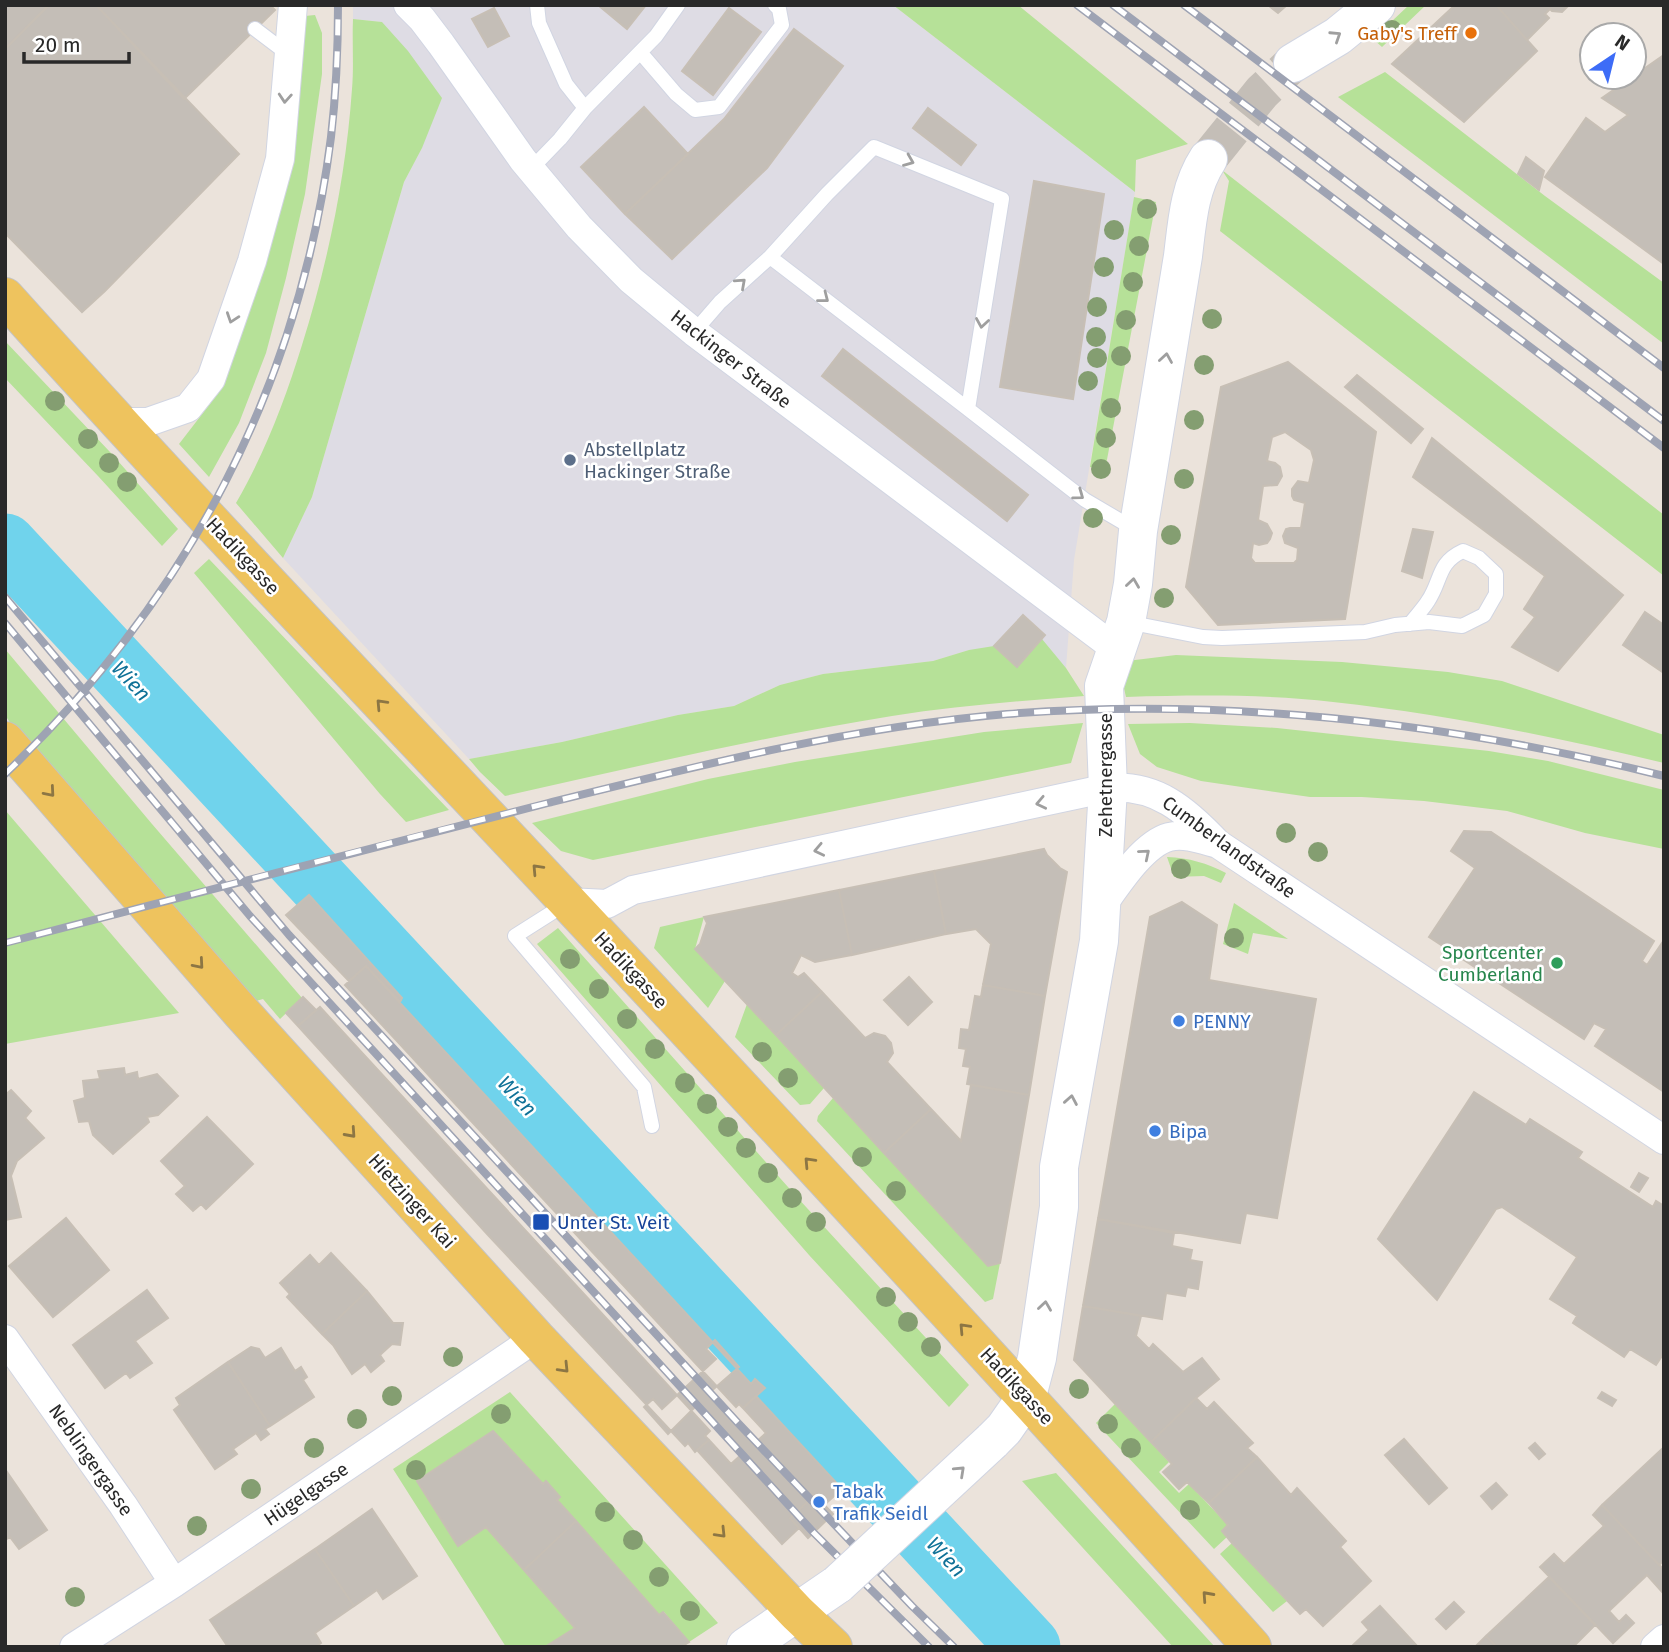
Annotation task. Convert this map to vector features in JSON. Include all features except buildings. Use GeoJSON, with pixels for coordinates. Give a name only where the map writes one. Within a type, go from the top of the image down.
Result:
{"type":"FeatureCollection","features":[{"type":"Feature","properties":{"kind":"main road","name":"Hadikgasse"},"geometry":{"type":"LineString","coordinates":[[5,297],[118,422],[1027,1396],[1252,1647]]}},
{"type":"Feature","properties":{"kind":"main road","name":"Hietzinger Kai"},"geometry":{"type":"LineString","coordinates":[[5,741],[241,1012],[536,1338],[797,1613],[833,1647]]}},
{"type":"Feature","properties":{"kind":"street"},"geometry":{"type":"LineString","coordinates":[[118,422],[148,422],[188,408],[211,379],[252,261],[280,159],[293,5]]}},
{"type":"Feature","properties":{"kind":"street"},"geometry":{"type":"LineString","coordinates":[[1293,62],[1338,36],[1376,5]]}},
{"type":"Feature","properties":{"kind":"street","name":"Hackinger Straße"},"geometry":{"type":"LineString","coordinates":[[414,8],[531,169],[579,227],[631,280],[694,332],[1121,635]]}},
{"type":"Feature","properties":{"kind":"street","name":"Zehetnergasse"},"geometry":{"type":"LineString","coordinates":[[1027,1396],[1037,1358],[1059,1207],[1059,1167],[1099,941],[1108,788],[1104,686],[1121,635],[1133,584],[1138,531],[1188,219],[1194,186],[1208,159]]}},
{"type":"Feature","properties":{"kind":"street","name":"Cumberlandstraße"},"geometry":{"type":"LineString","coordinates":[[568,902],[607,904],[633,890],[1108,788],[1143,790],[1163,798],[1200,825],[1217,844],[1664,1140]]}},
{"type":"Feature","properties":{"kind":"street"},"geometry":{"type":"LineString","coordinates":[[1102,906],[1129,868],[1168,837],[1188,836],[1217,844]]}},
{"type":"Feature","properties":{"kind":"street","name":"Hügelgasse"},"geometry":{"type":"LineString","coordinates":[[74,1647],[174,1583],[536,1338]]}},
{"type":"Feature","properties":{"kind":"street","name":"Neblingergasse"},"geometry":{"type":"LineString","coordinates":[[5,1339],[123,1505],[174,1583]]}},
{"type":"Feature","properties":{"kind":"street"},"geometry":{"type":"LineString","coordinates":[[746,1647],[838,1584],[992,1441],[1004,1429],[1027,1396]]}},
{"type":"Feature","properties":{"kind":"street"},"geometry":{"type":"LineString","coordinates":[[1655,1647],[1664,1639]]}},
{"type":"Feature","properties":{"kind":"lane"},"geometry":{"type":"LineString","coordinates":[[537,5],[539,23],[566,84],[585,108]]}},
{"type":"Feature","properties":{"kind":"lane"},"geometry":{"type":"LineString","coordinates":[[531,169],[585,108],[656,36],[678,5]]}},
{"type":"Feature","properties":{"kind":"lane"},"geometry":{"type":"LineString","coordinates":[[640,52],[676,94],[695,110],[719,107],[782,25],[779,9],[775,5]]}},
{"type":"Feature","properties":{"kind":"lane"},"geometry":{"type":"LineString","coordinates":[[255,29],[288,54]]}},
{"type":"Feature","properties":{"kind":"lane"},"geometry":{"type":"LineString","coordinates":[[694,332],[720,302],[769,257],[874,147],[1002,199],[968,409]]}},
{"type":"Feature","properties":{"kind":"lane"},"geometry":{"type":"LineString","coordinates":[[769,257],[1085,500],[1138,531]]}},
{"type":"Feature","properties":{"kind":"lane"},"geometry":{"type":"LineString","coordinates":[[1121,635],[1222,638],[1364,632],[1429,622],[1462,626],[1484,615],[1496,594],[1496,574],[1479,558],[1463,551],[1450,557],[1429,600],[1410,624]]}},
{"type":"Feature","properties":{"kind":"lane"},"geometry":{"type":"LineString","coordinates":[[568,902],[515,936],[643,1087],[652,1126]]}},
{"type":"Feature","properties":{"kind":"shaded area"},"geometry":{"type":"Polygon","coordinates":[[[353,5],[893,5],[1135,192],[1074,560],[1066,668],[1042,640],[1017,667],[969,650],[933,661],[823,674],[780,685],[734,706],[678,715],[562,742],[469,759],[283,558],[312,497],[404,182],[422,148],[382,22],[353,19],[353,5]]]}},
{"type":"Feature","properties":{"kind":"green space"},"geometry":{"type":"Polygon","coordinates":[[[893,5],[1018,5],[1188,144],[1136,160],[1135,192],[893,5]]]}},
{"type":"Feature","properties":{"kind":"green space"},"geometry":{"type":"Polygon","coordinates":[[[1409,5],[1426,5],[1382,47],[1373,39],[1409,5]]]}},
{"type":"Feature","properties":{"kind":"green space"},"geometry":{"type":"Polygon","coordinates":[[[315,15],[322,33],[322,74],[305,194],[286,278],[266,353],[239,423],[209,477],[179,444],[223,387],[239,341],[289,164],[300,92],[305,16],[315,15]]]}},
{"type":"Feature","properties":{"kind":"green space"},"geometry":{"type":"Polygon","coordinates":[[[353,19],[382,22],[408,51],[442,98],[422,148],[404,182],[312,497],[283,558],[236,503],[265,446],[281,406],[311,314],[328,250],[349,122],[353,80],[353,19]]]}},
{"type":"Feature","properties":{"kind":"green space"},"geometry":{"type":"Polygon","coordinates":[[[1385,72],[1545,196],[1664,283],[1664,344],[1338,97],[1385,72]]]}},
{"type":"Feature","properties":{"kind":"green space"},"geometry":{"type":"Polygon","coordinates":[[[1222,170],[1664,515],[1664,576],[1220,231],[1229,181],[1222,170]]]}},
{"type":"Feature","properties":{"kind":"green space"},"geometry":{"type":"Polygon","coordinates":[[[1134,197],[1156,202],[1105,470],[1090,467],[1134,197]]]}},
{"type":"Feature","properties":{"kind":"green space"},"geometry":{"type":"Polygon","coordinates":[[[5,341],[110,452],[178,529],[162,546],[5,378],[5,341]]]}},
{"type":"Feature","properties":{"kind":"green space"},"geometry":{"type":"Polygon","coordinates":[[[209,559],[449,810],[406,822],[194,573],[209,559]]]}},
{"type":"Feature","properties":{"kind":"green space"},"geometry":{"type":"Polygon","coordinates":[[[1042,639],[1066,668],[1084,696],[940,709],[843,724],[505,796],[469,759],[562,742],[678,715],[734,706],[780,685],[823,674],[933,661],[994,646],[1017,666],[1042,639]]]}},
{"type":"Feature","properties":{"kind":"green space"},"geometry":{"type":"Polygon","coordinates":[[[5,649],[302,998],[280,1019],[263,999],[256,1001],[15,730],[5,715],[5,649]]]}},
{"type":"Feature","properties":{"kind":"green space"},"geometry":{"type":"Polygon","coordinates":[[[1176,655],[1342,662],[1448,672],[1502,681],[1664,735],[1664,763],[1500,727],[1375,707],[1255,696],[1126,697],[1123,684],[1127,661],[1176,655]]]}},
{"type":"Feature","properties":{"kind":"green space"},"geometry":{"type":"Polygon","coordinates":[[[1083,723],[1071,763],[593,860],[561,851],[532,823],[708,779],[795,762],[984,732],[1083,723]]]}},
{"type":"Feature","properties":{"kind":"green space"},"geometry":{"type":"Polygon","coordinates":[[[1190,723],[1277,728],[1489,751],[1548,761],[1664,790],[1664,849],[1585,833],[1507,811],[1424,801],[1310,797],[1201,781],[1157,767],[1140,754],[1128,724],[1190,723]]]}},
{"type":"Feature","properties":{"kind":"green space"},"geometry":{"type":"Polygon","coordinates":[[[5,810],[179,1013],[5,1044],[5,810]]]}},
{"type":"Feature","properties":{"kind":"green space"},"geometry":{"type":"Polygon","coordinates":[[[1167,857],[1198,862],[1226,873],[1221,883],[1204,876],[1174,877],[1167,857]]]}},
{"type":"Feature","properties":{"kind":"green space"},"geometry":{"type":"Polygon","coordinates":[[[1234,903],[1288,939],[1253,933],[1248,954],[1223,944],[1234,903]]]}},
{"type":"Feature","properties":{"kind":"green space"},"geometry":{"type":"Polygon","coordinates":[[[704,917],[695,949],[725,981],[708,1008],[654,948],[660,927],[704,917]]]}},
{"type":"Feature","properties":{"kind":"green space"},"geometry":{"type":"Polygon","coordinates":[[[558,928],[796,1196],[969,1385],[949,1407],[809,1255],[537,944],[558,928]]]}},
{"type":"Feature","properties":{"kind":"green space"},"geometry":{"type":"Polygon","coordinates":[[[747,1004],[824,1088],[810,1104],[800,1105],[735,1037],[747,1004]]]}},
{"type":"Feature","properties":{"kind":"green space"},"geometry":{"type":"Polygon","coordinates":[[[833,1098],[988,1266],[1000,1263],[993,1299],[985,1302],[817,1121],[833,1098]]]}},
{"type":"Feature","properties":{"kind":"green space"},"geometry":{"type":"Polygon","coordinates":[[[510,1392],[718,1623],[689,1642],[664,1612],[659,1615],[557,1500],[559,1497],[546,1481],[460,1544],[486,1527],[575,1628],[545,1647],[506,1647],[393,1469],[510,1392]]]}},
{"type":"Feature","properties":{"kind":"green space"},"geometry":{"type":"Polygon","coordinates":[[[1115,1404],[1169,1462],[1159,1472],[1179,1493],[1189,1484],[1228,1525],[1227,1537],[1214,1549],[1096,1423],[1115,1404]]]}},
{"type":"Feature","properties":{"kind":"green space"},"geometry":{"type":"Polygon","coordinates":[[[1056,1473],[1215,1647],[1173,1647],[1022,1481],[1056,1473]]]}},
{"type":"Feature","properties":{"kind":"green space"},"geometry":{"type":"Polygon","coordinates":[[[1232,1543],[1287,1601],[1273,1612],[1220,1554],[1232,1543]]]}},
{"type":"Feature","properties":{"kind":"waterway","name":"Wien"},"geometry":{"type":"LineString","coordinates":[[5,545],[1029,1647]]}},
{"type":"Feature","properties":{"kind":"tunnel"},"geometry":{"type":"LineString","coordinates":[[1208,159],[1262,92],[1293,63]]}},
{"type":"Feature","properties":{"kind":"railway"},"geometry":{"type":"LineString","coordinates":[[5,774],[70,707],[128,637],[180,562],[224,484],[262,402],[292,317],[316,229],[333,121],[338,5]]}},
{"type":"Feature","properties":{"kind":"railway"},"geometry":{"type":"LineString","coordinates":[[1077,5],[1664,448]]}},
{"type":"Feature","properties":{"kind":"railway"},"geometry":{"type":"LineString","coordinates":[[1113,5],[1664,421]]}},
{"type":"Feature","properties":{"kind":"railway"},"geometry":{"type":"LineString","coordinates":[[1184,5],[1664,368]]}},
{"type":"Feature","properties":{"kind":"railway"},"geometry":{"type":"LineString","coordinates":[[5,597],[289,935],[738,1423],[954,1647]]}},
{"type":"Feature","properties":{"kind":"railway"},"geometry":{"type":"LineString","coordinates":[[5,623],[250,916],[814,1533],[929,1647]]}},
{"type":"Feature","properties":{"kind":"railway"},"geometry":{"type":"LineString","coordinates":[[5,943],[412,837],[719,762],[891,728],[1007,714],[1172,709],[1338,719],[1502,742],[1664,776]]}},
{"type":"Feature","properties":{"kind":"place","name":"Gaby's Treff"},"geometry":{"type":"Point","coordinates":[1471,33]}},
{"type":"Feature","properties":{"kind":"place","name":"Abstellplatz Hackinger Straße"},"geometry":{"type":"Point","coordinates":[570,460]}},
{"type":"Feature","properties":{"kind":"place","name":"Sportcenter Cumberland"},"geometry":{"type":"Point","coordinates":[1557,963]}},
{"type":"Feature","properties":{"kind":"place","name":"PENNY"},"geometry":{"type":"Point","coordinates":[1179,1021]}},
{"type":"Feature","properties":{"kind":"place","name":"Bipa"},"geometry":{"type":"Point","coordinates":[1155,1131]}},
{"type":"Feature","properties":{"kind":"place","name":"Unter St. Veit"},"geometry":{"type":"Point","coordinates":[541,1222]}},
{"type":"Feature","properties":{"kind":"place","name":"Tabak Trafik Seidl"},"geometry":{"type":"Point","coordinates":[819,1502]}}]}
